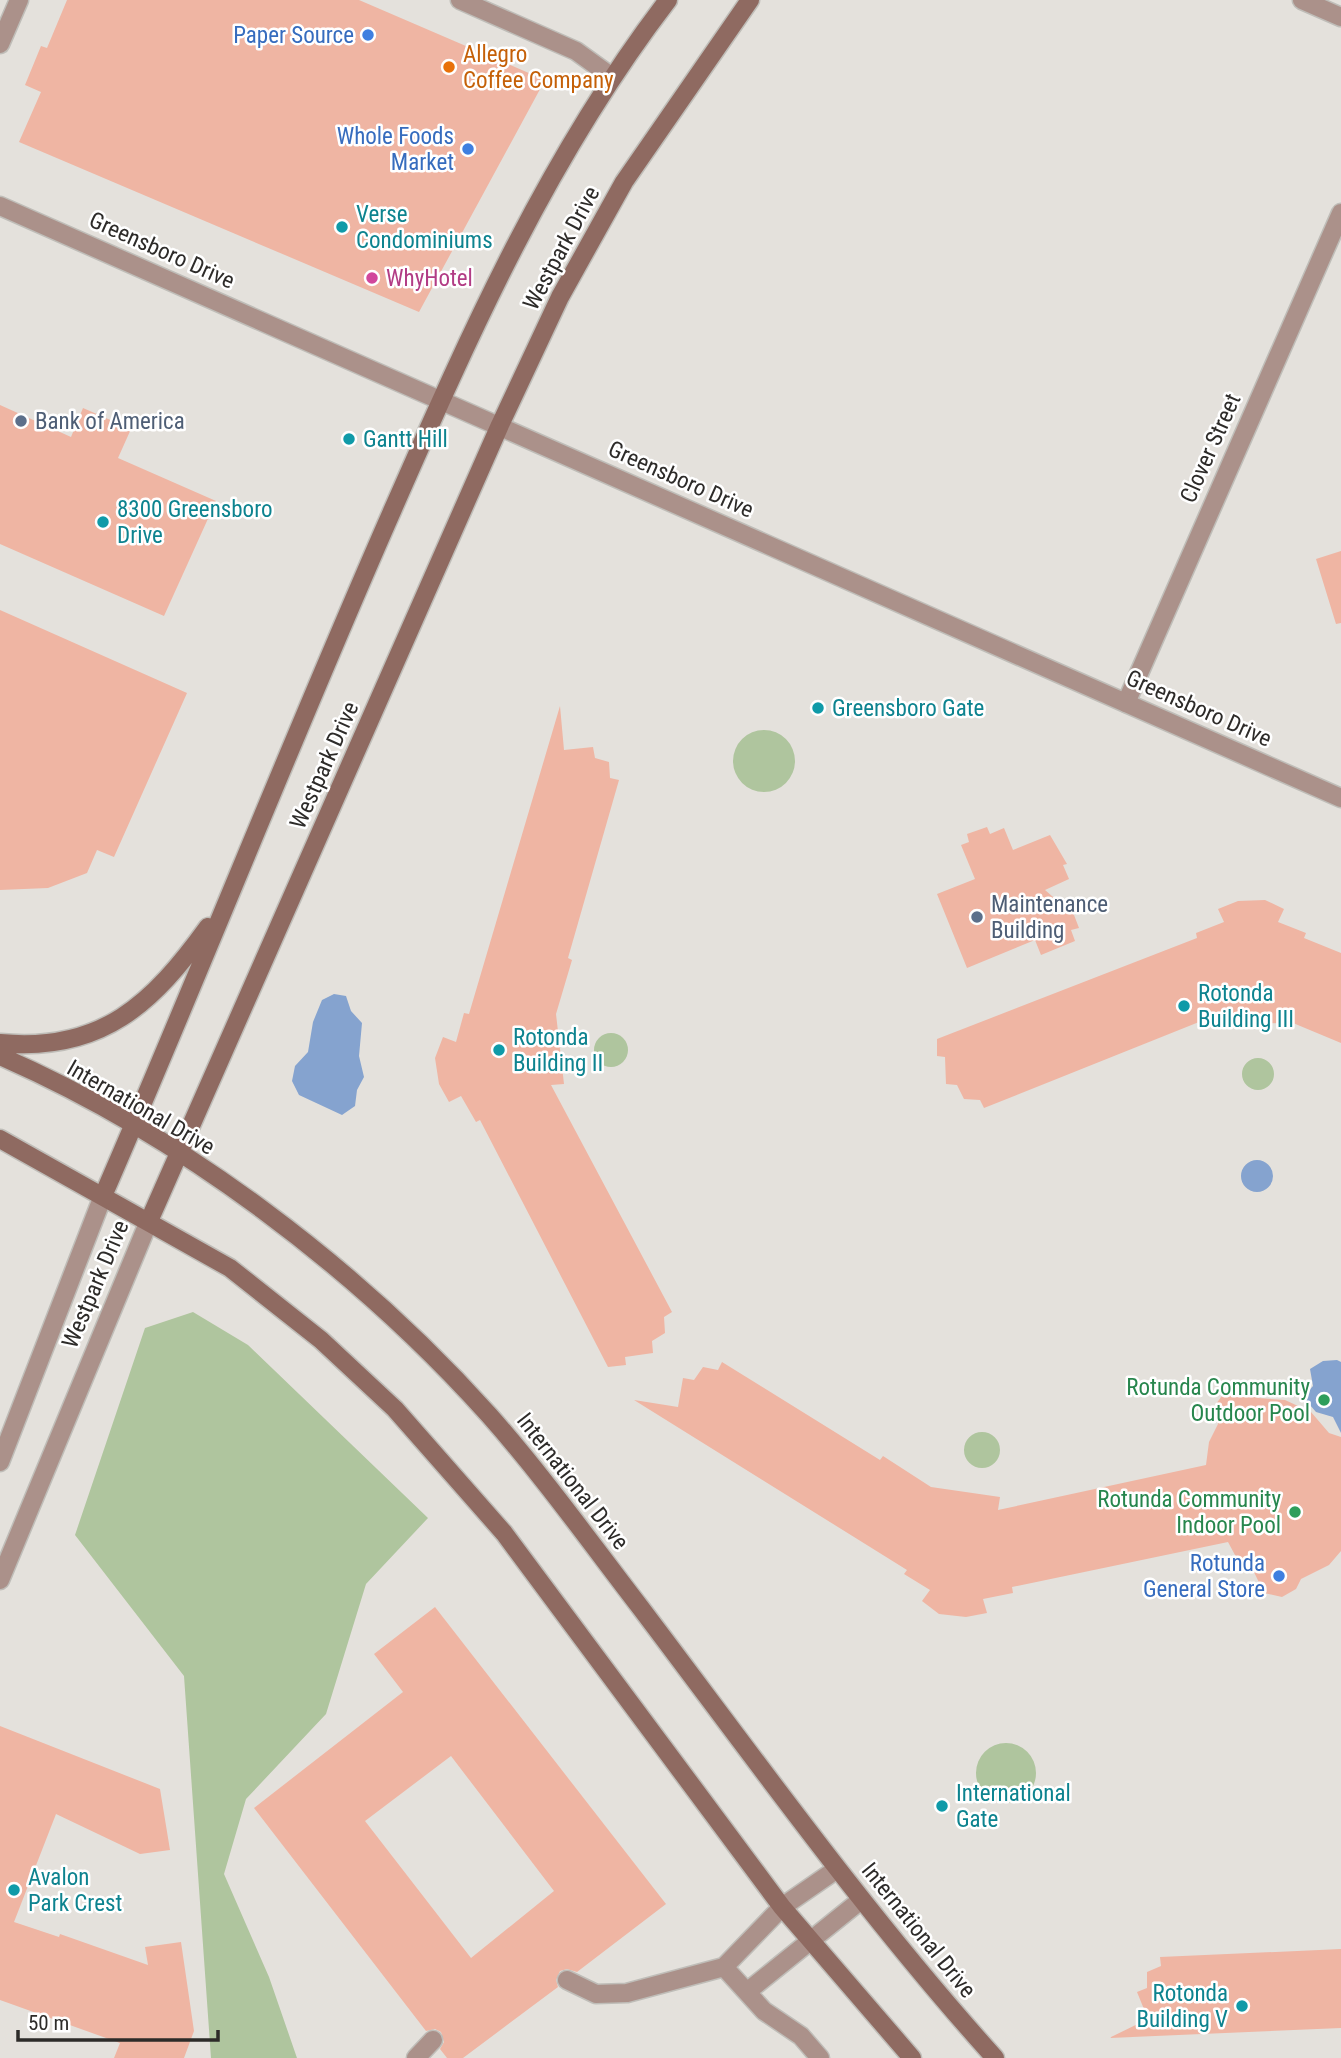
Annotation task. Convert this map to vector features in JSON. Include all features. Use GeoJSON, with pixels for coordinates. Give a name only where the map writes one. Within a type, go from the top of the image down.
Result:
{"type":"FeatureCollection","features":[{"type":"Feature","properties":{"kind":"main road","name":"Westpark Drive"},"geometry":{"type":"LineString","coordinates":[[103,1196],[310,698],[441,399],[538,199],[612,77],[668,0]]}},
{"type":"Feature","properties":{"kind":"main road","name":"Westpark Drive"},"geometry":{"type":"LineString","coordinates":[[149,1221],[500,425],[560,297],[624,182],[750,0]]}},
{"type":"Feature","properties":{"kind":"main road"},"geometry":{"type":"LineString","coordinates":[[0,1043],[65,1039],[88,1033],[124,1017],[174,974],[224,905]]}},
{"type":"Feature","properties":{"kind":"main road","name":"International Drive"},"geometry":{"type":"LineString","coordinates":[[0,1056],[133,1126],[180,1154],[318,1253],[411,1335],[486,1412],[558,1499],[861,1900],[995,2058]]}},
{"type":"Feature","properties":{"kind":"main road"},"geometry":{"type":"LineString","coordinates":[[0,1139],[230,1268],[352,1368],[427,1443],[520,1555],[782,1906],[912,2058]]}},
{"type":"Feature","properties":{"kind":"street"},"geometry":{"type":"LineString","coordinates":[[0,44],[19,0]]}},
{"type":"Feature","properties":{"kind":"street"},"geometry":{"type":"LineString","coordinates":[[460,0],[576,51],[612,77]]}},
{"type":"Feature","properties":{"kind":"street"},"geometry":{"type":"LineString","coordinates":[[1302,0],[1341,17]]}},
{"type":"Feature","properties":{"kind":"street","name":"Greensboro Drive"},"geometry":{"type":"LineString","coordinates":[[0,206],[1341,798]]}},
{"type":"Feature","properties":{"kind":"street","name":"Clover Street"},"geometry":{"type":"LineString","coordinates":[[1126,703],[1341,213]]}},
{"type":"Feature","properties":{"kind":"street","name":"Westpark Drive"},"geometry":{"type":"LineString","coordinates":[[0,1462],[103,1196]]}},
{"type":"Feature","properties":{"kind":"street","name":"Westpark Drive"},"geometry":{"type":"LineString","coordinates":[[0,1580],[149,1221]]}},
{"type":"Feature","properties":{"kind":"street"},"geometry":{"type":"LineString","coordinates":[[568,1980],[596,1994],[627,1993],[724,1967],[782,1906],[837,1869]]}},
{"type":"Feature","properties":{"kind":"street"},"geometry":{"type":"LineString","coordinates":[[748,1991],[861,1900]]}},
{"type":"Feature","properties":{"kind":"street"},"geometry":{"type":"LineString","coordinates":[[724,1967],[764,2011],[801,2036],[820,2058]]}},
{"type":"Feature","properties":{"kind":"street"},"geometry":{"type":"LineString","coordinates":[[416,2058],[433,2040]]}},
{"type":"Feature","properties":{"kind":"green space"},"geometry":{"type":"Polygon","coordinates":[[[764,730],[776,732],[786,739],[793,749],[793,773],[786,783],[776,790],[764,792],[752,790],[742,783],[735,773],[733,761],[735,749],[742,739],[752,732],[764,730]]]}},
{"type":"Feature","properties":{"kind":"green space"},"geometry":{"type":"Polygon","coordinates":[[[611,1033],[623,1038],[628,1050],[623,1062],[611,1067],[599,1062],[594,1050],[599,1038],[611,1033]]]}},
{"type":"Feature","properties":{"kind":"green space"},"geometry":{"type":"Polygon","coordinates":[[[1258,1058],[1269,1063],[1274,1074],[1269,1085],[1258,1090],[1247,1085],[1242,1074],[1247,1063],[1258,1058]]]}},
{"type":"Feature","properties":{"kind":"green space"},"geometry":{"type":"Polygon","coordinates":[[[193,1312],[248,1345],[428,1518],[366,1584],[326,1714],[246,1799],[224,1874],[269,1977],[297,2058],[211,2058],[184,1676],[75,1535],[145,1328],[193,1312]]]}},
{"type":"Feature","properties":{"kind":"green space"},"geometry":{"type":"Polygon","coordinates":[[[982,1432],[995,1437],[1000,1450],[995,1463],[982,1468],[969,1463],[964,1450],[969,1437],[982,1432]]]}},
{"type":"Feature","properties":{"kind":"green space"},"geometry":{"type":"Polygon","coordinates":[[[1006,1743],[1023,1748],[1031,1756],[1036,1773],[1031,1790],[1023,1798],[1006,1803],[989,1798],[981,1790],[976,1773],[981,1756],[989,1748],[1006,1743]]]}},
{"type":"Feature","properties":{"kind":"water"},"geometry":{"type":"Polygon","coordinates":[[[334,994],[346,996],[351,1011],[362,1023],[359,1056],[364,1077],[357,1090],[355,1106],[342,1115],[299,1095],[292,1081],[295,1066],[308,1052],[313,1022],[322,1000],[334,994]]]}},
{"type":"Feature","properties":{"kind":"water"},"geometry":{"type":"Polygon","coordinates":[[[1257,1160],[1268,1165],[1273,1176],[1268,1187],[1257,1192],[1246,1187],[1241,1176],[1246,1165],[1257,1160]]]}},
{"type":"Feature","properties":{"kind":"water","name":"Rotunda Community Outdoor Pool"},"geometry":{"type":"Polygon","coordinates":[[[1323,1361],[1341,1362],[1341,1433],[1333,1417],[1316,1412],[1303,1397],[1313,1386],[1310,1369],[1323,1361]]]}},
{"type":"Feature","properties":{"kind":"building","name":"Verse Condominiums"},"geometry":{"type":"Polygon","coordinates":[[[67,0],[359,0],[545,80],[419,312],[19,142],[41,92],[25,85],[41,46],[47,48],[67,0]]]}},
{"type":"Feature","properties":{"kind":"building","name":"8300 Greensboro Drive"},"geometry":{"type":"Polygon","coordinates":[[[0,405],[71,437],[83,408],[131,429],[118,458],[216,501],[164,616],[0,544],[0,405]]]}},
{"type":"Feature","properties":{"kind":"building"},"geometry":{"type":"Polygon","coordinates":[[[1341,551],[1341,623],[1336,624],[1316,559],[1341,551]]]}},
{"type":"Feature","properties":{"kind":"building"},"geometry":{"type":"Polygon","coordinates":[[[0,610],[187,693],[114,857],[97,850],[87,873],[48,888],[0,890],[0,610]]]}},
{"type":"Feature","properties":{"kind":"building","name":"Rotonda Building II"},"geometry":{"type":"Polygon","coordinates":[[[560,706],[564,750],[593,747],[595,758],[609,762],[610,778],[619,780],[568,958],[572,960],[556,1014],[564,1084],[551,1085],[672,1312],[664,1317],[665,1333],[652,1341],[653,1353],[625,1357],[626,1365],[608,1367],[480,1120],[476,1122],[461,1096],[449,1102],[439,1084],[435,1058],[443,1037],[456,1042],[464,1013],[469,1014],[560,706]]]}},
{"type":"Feature","properties":{"kind":"building"},"geometry":{"type":"Polygon","coordinates":[[[987,827],[990,834],[1004,828],[1013,850],[1050,835],[1067,864],[1063,865],[1069,879],[1045,890],[1074,915],[1079,928],[1071,930],[1075,941],[1041,955],[1035,940],[967,968],[937,894],[975,879],[961,845],[969,842],[967,834],[987,827]]]}},
{"type":"Feature","properties":{"kind":"building","name":"Rotonda Building III"},"geometry":{"type":"Polygon","coordinates":[[[1265,900],[1284,909],[1278,922],[1306,933],[1304,938],[1341,953],[1341,1043],[1293,1023],[1224,1024],[1224,1012],[984,1108],[980,1100],[964,1099],[957,1085],[946,1084],[945,1057],[937,1056],[937,1039],[1197,938],[1196,933],[1224,922],[1218,909],[1238,901],[1265,900]]]}},
{"type":"Feature","properties":{"kind":"building"},"geometry":{"type":"Polygon","coordinates":[[[722,1362],[880,1460],[883,1456],[931,1487],[1000,1497],[998,1510],[1206,1465],[1209,1442],[1218,1424],[1216,1404],[1224,1393],[1241,1388],[1258,1398],[1285,1400],[1311,1412],[1329,1433],[1341,1437],[1341,1551],[1329,1565],[1301,1579],[1296,1589],[1282,1597],[1264,1593],[1254,1572],[1235,1555],[1228,1542],[1012,1587],[1013,1593],[983,1599],[987,1613],[966,1617],[939,1614],[922,1601],[930,1590],[904,1574],[907,1570],[634,1400],[678,1407],[683,1378],[694,1380],[703,1367],[718,1370],[722,1362]]]}},
{"type":"Feature","properties":{"kind":"building"},"geometry":{"type":"Polygon","coordinates":[[[435,1607],[666,1904],[577,1972],[567,1969],[560,1971],[556,1980],[558,1987],[463,2058],[447,2058],[440,2049],[444,2042],[441,2032],[435,2029],[426,2031],[254,1808],[403,1692],[374,1654],[435,1607]],[[451,1756],[365,1821],[471,1958],[554,1891],[451,1756]]]}},
{"type":"Feature","properties":{"kind":"building","name":"Avalon Park Crest"},"geometry":{"type":"Polygon","coordinates":[[[0,1726],[160,1789],[170,1850],[140,1854],[56,1814],[14,1922],[59,1937],[60,1934],[148,1965],[145,1947],[181,1942],[194,2031],[184,2058],[114,2058],[120,2043],[0,2000],[0,1726]]]}},
{"type":"Feature","properties":{"kind":"building","name":"Rotonda Building V"},"geometry":{"type":"Polygon","coordinates":[[[1341,1949],[1341,2028],[1109,2038],[1148,2019],[1137,1992],[1147,1988],[1147,1972],[1161,1966],[1160,1957],[1341,1949]]]}},
{"type":"Feature","properties":{"kind":"place","name":"Paper Source"},"geometry":{"type":"Point","coordinates":[368,35]}},
{"type":"Feature","properties":{"kind":"place","name":"Allegro Coffee Company"},"geometry":{"type":"Point","coordinates":[449,67]}},
{"type":"Feature","properties":{"kind":"place","name":"Whole Foods Market"},"geometry":{"type":"Point","coordinates":[468,149]}},
{"type":"Feature","properties":{"kind":"place","name":"Verse Condominiums"},"geometry":{"type":"Point","coordinates":[342,227]}},
{"type":"Feature","properties":{"kind":"place","name":"WhyHotel"},"geometry":{"type":"Point","coordinates":[372,278]}},
{"type":"Feature","properties":{"kind":"place","name":"Bank of America"},"geometry":{"type":"Point","coordinates":[21,421]}},
{"type":"Feature","properties":{"kind":"place","name":"Gantt Hill"},"geometry":{"type":"Point","coordinates":[349,439]}},
{"type":"Feature","properties":{"kind":"place","name":"8300 Greensboro Drive"},"geometry":{"type":"Point","coordinates":[103,522]}},
{"type":"Feature","properties":{"kind":"place","name":"Greensboro Gate"},"geometry":{"type":"Point","coordinates":[818,708]}},
{"type":"Feature","properties":{"kind":"place","name":"Maintenance Building"},"geometry":{"type":"Point","coordinates":[977,917]}},
{"type":"Feature","properties":{"kind":"place","name":"Rotonda Building III"},"geometry":{"type":"Point","coordinates":[1184,1006]}},
{"type":"Feature","properties":{"kind":"place","name":"Rotonda Building II"},"geometry":{"type":"Point","coordinates":[499,1050]}},
{"type":"Feature","properties":{"kind":"place","name":"Rotunda Community Outdoor Pool"},"geometry":{"type":"Point","coordinates":[1324,1400]}},
{"type":"Feature","properties":{"kind":"place","name":"Rotunda Community Indoor Pool"},"geometry":{"type":"Point","coordinates":[1295,1512]}},
{"type":"Feature","properties":{"kind":"place","name":"Rotunda General Store"},"geometry":{"type":"Point","coordinates":[1279,1576]}},
{"type":"Feature","properties":{"kind":"place","name":"International Gate"},"geometry":{"type":"Point","coordinates":[942,1806]}},
{"type":"Feature","properties":{"kind":"place","name":"Avalon Park Crest"},"geometry":{"type":"Point","coordinates":[14,1890]}},
{"type":"Feature","properties":{"kind":"place","name":"Rotonda Building V"},"geometry":{"type":"Point","coordinates":[1242,2006]}}]}
